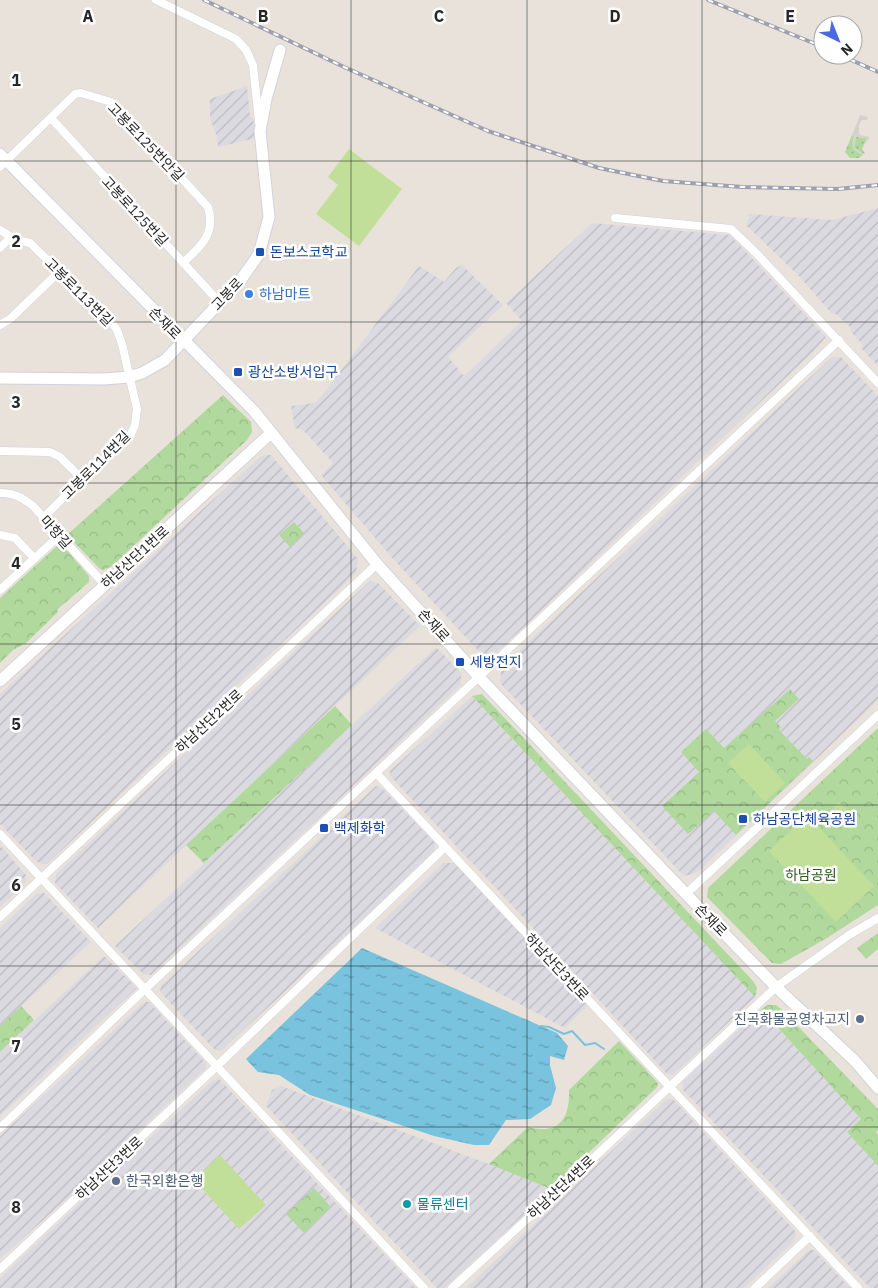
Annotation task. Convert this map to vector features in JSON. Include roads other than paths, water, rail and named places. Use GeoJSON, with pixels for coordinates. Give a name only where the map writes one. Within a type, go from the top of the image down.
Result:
{"type":"FeatureCollection","features":[{"type":"Feature","properties":{"kind":"main road","name":"고봉로"},"geometry":{"type":"LineString","coordinates":[[0,378],[130,378],[165,360],[240,281],[259,254],[269,217],[260,131],[266,99],[280,50]]}},
{"type":"Feature","properties":{"kind":"main road","name":"손재로"},"geometry":{"type":"LineString","coordinates":[[2,161],[254,411],[377,564],[479,677],[776,987],[855,1061],[878,1088]]}},
{"type":"Feature","properties":{"kind":"main road","name":"하남산단1번로"},"geometry":{"type":"LineString","coordinates":[[0,681],[271,433]]}},
{"type":"Feature","properties":{"kind":"street"},"geometry":{"type":"LineString","coordinates":[[156,0],[236,38],[246,50],[253,64],[260,131]]}},
{"type":"Feature","properties":{"kind":"street","name":"고봉로125번안길"},"geometry":{"type":"LineString","coordinates":[[2,161],[76,94],[81,93],[110,102],[208,207],[210,226],[204,242],[183,263]]}},
{"type":"Feature","properties":{"kind":"street","name":"고봉로125번길"},"geometry":{"type":"LineString","coordinates":[[50,118],[220,303]]}},
{"type":"Feature","properties":{"kind":"street"},"geometry":{"type":"LineString","coordinates":[[615,218],[731,229],[757,254],[878,383]]}},
{"type":"Feature","properties":{"kind":"street","name":"고봉로113번길"},"geometry":{"type":"LineString","coordinates":[[0,230],[11,237],[30,243],[117,330],[130,378]]}},
{"type":"Feature","properties":{"kind":"street"},"geometry":{"type":"LineString","coordinates":[[0,248],[11,237]]}},
{"type":"Feature","properties":{"kind":"street"},"geometry":{"type":"LineString","coordinates":[[0,324],[10,319],[60,271]]}},
{"type":"Feature","properties":{"kind":"street"},"geometry":{"type":"LineString","coordinates":[[0,1128],[838,340]]}},
{"type":"Feature","properties":{"kind":"street","name":"고봉로114번길"},"geometry":{"type":"LineString","coordinates":[[43,518],[82,479],[130,436],[135,425],[137,409],[130,378]]}},
{"type":"Feature","properties":{"kind":"street"},"geometry":{"type":"LineString","coordinates":[[0,451],[50,452],[60,457],[82,479]]}},
{"type":"Feature","properties":{"kind":"street","name":"마항길"},"geometry":{"type":"LineString","coordinates":[[0,493],[7,493],[22,498],[32,506],[105,585]]}},
{"type":"Feature","properties":{"kind":"street"},"geometry":{"type":"LineString","coordinates":[[0,535],[15,538],[34,558]]}},
{"type":"Feature","properties":{"kind":"street"},"geometry":{"type":"LineString","coordinates":[[0,590],[59,536]]}},
{"type":"Feature","properties":{"kind":"street","name":"하남산단2번로"},"geometry":{"type":"LineString","coordinates":[[0,917],[377,564]]}},
{"type":"Feature","properties":{"kind":"street"},"geometry":{"type":"LineString","coordinates":[[686,894],[878,715]]}},
{"type":"Feature","properties":{"kind":"street","name":"하남산단3번로"},"geometry":{"type":"LineString","coordinates":[[377,774],[670,1086]]}},
{"type":"Feature","properties":{"kind":"street"},"geometry":{"type":"LineString","coordinates":[[0,834],[424,1288]]}},
{"type":"Feature","properties":{"kind":"street","name":"하남산단3번로"},"geometry":{"type":"LineString","coordinates":[[0,1269],[217,1066],[445,848]]}},
{"type":"Feature","properties":{"kind":"street","name":"하남산단4번로"},"geometry":{"type":"LineString","coordinates":[[452,1288],[776,987],[878,918]]}},
{"type":"Feature","properties":{"kind":"street"},"geometry":{"type":"LineString","coordinates":[[670,1086],[858,1288]]}},
{"type":"Feature","properties":{"kind":"street"},"geometry":{"type":"LineString","coordinates":[[755,1288],[810,1236]]}},
{"type":"Feature","properties":{"kind":"water"},"geometry":{"type":"Polygon","coordinates":[[[362,948],[557,1033],[568,1046],[564,1060],[550,1056],[550,1065],[556,1088],[551,1105],[530,1119],[506,1120],[489,1145],[474,1145],[434,1136],[310,1095],[279,1075],[258,1072],[246,1059],[362,948]]]}},
{"type":"Feature","properties":{"kind":"waterway"},"geometry":{"type":"LineString","coordinates":[[541,1026],[549,1027],[564,1034],[572,1031],[585,1045],[595,1043],[604,1049]]}},
{"type":"Feature","properties":{"kind":"railway"},"geometry":{"type":"LineString","coordinates":[[204,0],[344,67],[488,131],[599,168],[663,181],[742,187],[838,189],[878,185]]}},
{"type":"Feature","properties":{"kind":"railway"},"geometry":{"type":"LineString","coordinates":[[708,0],[813,43]]}},
{"type":"Feature","properties":{"kind":"railway"},"geometry":{"type":"LineString","coordinates":[[862,65],[878,72]]}},
{"type":"Feature","properties":{"kind":"place","name":"돈보스코학교"},"geometry":{"type":"Point","coordinates":[260,252]}},
{"type":"Feature","properties":{"kind":"place","name":"하남마트"},"geometry":{"type":"Point","coordinates":[249,294]}},
{"type":"Feature","properties":{"kind":"place","name":"광산소방서입구"},"geometry":{"type":"Point","coordinates":[238,372]}},
{"type":"Feature","properties":{"kind":"place","name":"세방전지"},"geometry":{"type":"Point","coordinates":[460,662]}},
{"type":"Feature","properties":{"kind":"place","name":"하남공단체육공원"},"geometry":{"type":"Point","coordinates":[743,819]}},
{"type":"Feature","properties":{"kind":"place","name":"백제화학"},"geometry":{"type":"Point","coordinates":[324,828]}},
{"type":"Feature","properties":{"kind":"place","name":"진곡화물공영차고지"},"geometry":{"type":"Point","coordinates":[860,1019]}},
{"type":"Feature","properties":{"kind":"place","name":"한국외환은행"},"geometry":{"type":"Point","coordinates":[116,1181]}},
{"type":"Feature","properties":{"kind":"place","name":"물류센터"},"geometry":{"type":"Point","coordinates":[407,1204]}},
{"type":"Feature","properties":{"kind":"park label","name":"하남공원"},"geometry":{"type":"Point","coordinates":[811,875]}}]}
